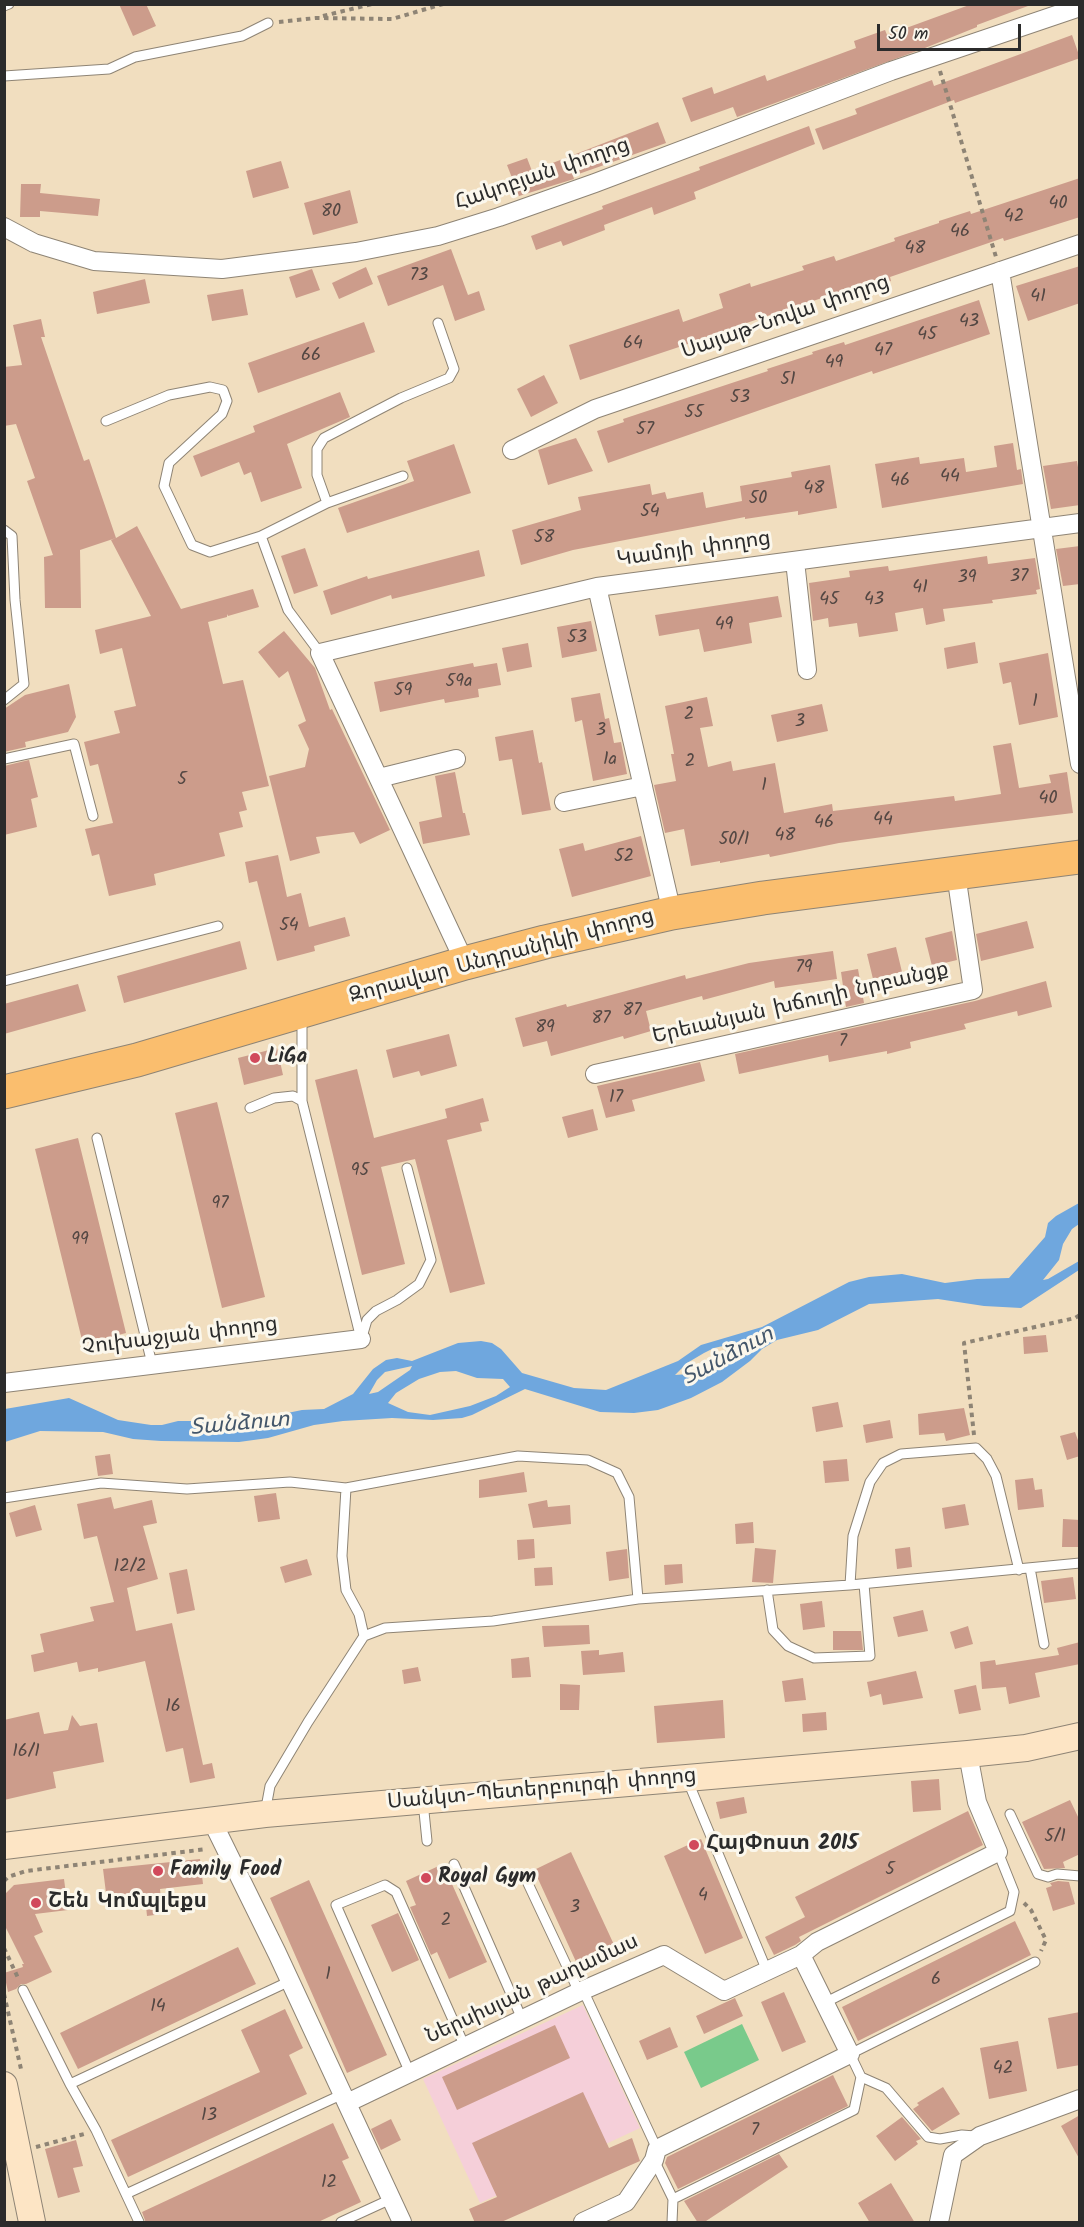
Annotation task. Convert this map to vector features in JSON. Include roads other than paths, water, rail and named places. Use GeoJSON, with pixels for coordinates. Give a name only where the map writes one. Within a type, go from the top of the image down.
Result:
{"type":"FeatureCollection","features":[{"type":"Feature","properties":{"kind":"highway","name":"Զորավար Անդրանիկի փողոց"},"geometry":{"type":"LineString","coordinates":[[4,1092],[137,1060],[465,963],[566,936],[672,913],[763,897],[1080,857]]}},
{"type":"Feature","properties":{"kind":"street","name":"Հակոբյան փողոց"},"geometry":{"type":"LineString","coordinates":[[4,227],[34,243],[94,261],[222,269],[318,258],[414,240],[499,218],[891,71],[1080,7]]}},
{"type":"Feature","properties":{"kind":"street","name":"Սայաթ-Նովա փողոց"},"geometry":{"type":"LineString","coordinates":[[512,450],[595,409],[998,263],[1080,244]]}},
{"type":"Feature","properties":{"kind":"street"},"geometry":{"type":"LineString","coordinates":[[998,263],[1080,764]]}},
{"type":"Feature","properties":{"kind":"street","name":"Կամոյի փողոց"},"geometry":{"type":"LineString","coordinates":[[320,653],[597,587],[1080,523]]}},
{"type":"Feature","properties":{"kind":"street"},"geometry":{"type":"LineString","coordinates":[[795,561],[807,670]]}},
{"type":"Feature","properties":{"kind":"street"},"geometry":{"type":"LineString","coordinates":[[597,587],[672,913]]}},
{"type":"Feature","properties":{"kind":"street"},"geometry":{"type":"LineString","coordinates":[[320,653],[465,963]]}},
{"type":"Feature","properties":{"kind":"street"},"geometry":{"type":"LineString","coordinates":[[379,778],[456,759]]}},
{"type":"Feature","properties":{"kind":"street"},"geometry":{"type":"LineString","coordinates":[[564,802],[643,786]]}},
{"type":"Feature","properties":{"kind":"street","name":"Երեւանյան խճուղի նրբանցք"},"geometry":{"type":"LineString","coordinates":[[595,1074],[974,990],[956,874]]}},
{"type":"Feature","properties":{"kind":"street","name":"Չուխաջյան փողոց"},"geometry":{"type":"LineString","coordinates":[[4,1383],[361,1339]]}},
{"type":"Feature","properties":{"kind":"street","name":"Սանկտ-Պետերբուրգի փողոց"},"geometry":{"type":"LineString","coordinates":[[4,1846],[265,1814],[968,1754],[1026,1748],[1080,1737]]}},
{"type":"Feature","properties":{"kind":"street"},"geometry":{"type":"LineString","coordinates":[[968,1754],[977,1802],[998,1852]]}},
{"type":"Feature","properties":{"kind":"street"},"geometry":{"type":"LineString","coordinates":[[213,1821],[402,2223]]}},
{"type":"Feature","properties":{"kind":"street","name":"Ներսիսյան թաղամաս"},"geometry":{"type":"LineString","coordinates":[[345,2099],[410,2073],[581,1991],[664,1955],[724,1990],[801,1955],[817,1942],[998,1852]]}},
{"type":"Feature","properties":{"kind":"street"},"geometry":{"type":"LineString","coordinates":[[583,2223],[626,2202],[655,2155],[849,2054],[801,1955]]}},
{"type":"Feature","properties":{"kind":"street"},"geometry":{"type":"LineString","coordinates":[[4,2085],[32,2223]]}},
{"type":"Feature","properties":{"kind":"street"},"geometry":{"type":"LineString","coordinates":[[939,2223],[953,2155],[981,2136],[1080,2099]]}},
{"type":"Feature","properties":{"kind":"lane"},"geometry":{"type":"LineString","coordinates":[[4,6],[9,4]]}},
{"type":"Feature","properties":{"kind":"lane"},"geometry":{"type":"LineString","coordinates":[[4,76],[109,69],[135,57],[242,36],[268,23]]}},
{"type":"Feature","properties":{"kind":"lane"},"geometry":{"type":"LineString","coordinates":[[327,503],[317,475],[317,449],[324,438],[401,398],[449,378],[454,369],[438,323]]}},
{"type":"Feature","properties":{"kind":"lane"},"geometry":{"type":"LineString","coordinates":[[106,421],[169,395],[210,387],[223,390],[227,401],[222,414],[169,463],[164,486],[192,545],[210,552],[261,536],[327,503],[403,476]]}},
{"type":"Feature","properties":{"kind":"lane"},"geometry":{"type":"LineString","coordinates":[[4,530],[12,536],[15,600],[24,684],[4,700]]}},
{"type":"Feature","properties":{"kind":"lane"},"geometry":{"type":"LineString","coordinates":[[261,536],[288,610],[320,653]]}},
{"type":"Feature","properties":{"kind":"lane"},"geometry":{"type":"LineString","coordinates":[[4,759],[74,744],[93,816]]}},
{"type":"Feature","properties":{"kind":"lane"},"geometry":{"type":"LineString","coordinates":[[4,981],[218,926]]}},
{"type":"Feature","properties":{"kind":"lane"},"geometry":{"type":"LineString","coordinates":[[302,1013],[302,1101],[361,1339]]}},
{"type":"Feature","properties":{"kind":"lane"},"geometry":{"type":"LineString","coordinates":[[250,1108],[274,1098],[293,1096],[302,1101]]}},
{"type":"Feature","properties":{"kind":"lane"},"geometry":{"type":"LineString","coordinates":[[97,1138],[152,1364]]}},
{"type":"Feature","properties":{"kind":"lane"},"geometry":{"type":"LineString","coordinates":[[361,1339],[367,1320],[376,1311],[397,1300],[419,1284],[431,1260],[407,1168]]}},
{"type":"Feature","properties":{"kind":"lane"},"geometry":{"type":"LineString","coordinates":[[850,1585],[853,1536],[870,1482],[883,1463],[901,1454],[976,1448],[987,1459],[996,1476],[1019,1570]]}},
{"type":"Feature","properties":{"kind":"lane"},"geometry":{"type":"LineString","coordinates":[[4,1498],[101,1483],[187,1489],[290,1482],[346,1488],[518,1456],[588,1460],[617,1473],[629,1497],[638,1599]]}},
{"type":"Feature","properties":{"kind":"lane"},"geometry":{"type":"LineString","coordinates":[[346,1488],[343,1568],[346,1590],[359,1614],[364,1636]]}},
{"type":"Feature","properties":{"kind":"lane"},"geometry":{"type":"LineString","coordinates":[[265,1814],[270,1786],[364,1636],[385,1628],[493,1620],[638,1599],[864,1584],[1080,1563]]}},
{"type":"Feature","properties":{"kind":"lane"},"geometry":{"type":"LineString","coordinates":[[1030,1568],[1044,1644]]}},
{"type":"Feature","properties":{"kind":"lane"},"geometry":{"type":"LineString","coordinates":[[766,1590],[773,1630],[788,1646],[814,1658],[870,1656],[864,1584]]}},
{"type":"Feature","properties":{"kind":"lane"},"geometry":{"type":"LineString","coordinates":[[687,1778],[767,1971]]}},
{"type":"Feature","properties":{"kind":"lane"},"geometry":{"type":"LineString","coordinates":[[422,1801],[427,1841]]}},
{"type":"Feature","properties":{"kind":"lane"},"geometry":{"type":"LineString","coordinates":[[1010,1814],[1038,1874],[1048,1877],[1057,1874],[1080,1876]]}},
{"type":"Feature","properties":{"kind":"lane"},"geometry":{"type":"LineString","coordinates":[[824,2003],[1011,1911],[1014,1892],[998,1852]]}},
{"type":"Feature","properties":{"kind":"lane"},"geometry":{"type":"LineString","coordinates":[[454,1864],[522,2019]]}},
{"type":"Feature","properties":{"kind":"lane"},"geometry":{"type":"LineString","coordinates":[[525,1875],[581,1991],[655,2155],[673,2199],[672,2223]]}},
{"type":"Feature","properties":{"kind":"lane"},"geometry":{"type":"LineString","coordinates":[[410,2073],[336,1905],[385,1885],[396,1892],[465,2047]]}},
{"type":"Feature","properties":{"kind":"lane"},"geometry":{"type":"LineString","coordinates":[[981,2136],[962,2135],[940,2139],[928,2137],[886,2088],[861,2077],[849,2054],[1035,1962]]}},
{"type":"Feature","properties":{"kind":"lane"},"geometry":{"type":"LineString","coordinates":[[70,2084],[290,1981]]}},
{"type":"Feature","properties":{"kind":"lane"},"geometry":{"type":"LineString","coordinates":[[23,1990],[96,2130],[139,2223]]}},
{"type":"Feature","properties":{"kind":"lane"},"geometry":{"type":"LineString","coordinates":[[673,2199],[854,2110],[861,2077]]}},
{"type":"Feature","properties":{"kind":"lane"},"geometry":{"type":"LineString","coordinates":[[126,2194],[345,2099]]}},
{"type":"Feature","properties":{"kind":"lane"},"geometry":{"type":"LineString","coordinates":[[341,2223],[391,2199]]}},
{"type":"Feature","properties":{"kind":"water","name":"Տանձուտ"},"geometry":{"type":"Polygon","coordinates":[[[1079,1203],[1079,1224],[1072,1229],[1063,1244],[1059,1260],[1043,1280],[1079,1261],[1079,1270],[1021,1308],[984,1306],[938,1299],[869,1304],[818,1330],[777,1340],[762,1349],[722,1382],[691,1398],[658,1410],[634,1413],[600,1412],[525,1389],[462,1418],[343,1421],[314,1425],[268,1438],[239,1442],[161,1441],[133,1439],[103,1432],[40,1431],[5,1442],[5,1409],[69,1398],[118,1420],[151,1425],[178,1421],[235,1421],[302,1410],[324,1409],[353,1394],[373,1369],[386,1360],[397,1358],[412,1361],[458,1343],[481,1341],[492,1343],[501,1349],[522,1373],[574,1388],[606,1390],[678,1361],[701,1345],[762,1327],[849,1282],[869,1277],[902,1274],[945,1283],[1009,1278],[1045,1237],[1048,1223],[1079,1203]],[[732,1344],[704,1353],[687,1363],[675,1375],[689,1374],[712,1356],[736,1347],[732,1344]],[[412,1366],[385,1372],[369,1394],[378,1392],[410,1370],[412,1366]],[[456,1371],[440,1372],[419,1379],[396,1393],[388,1403],[408,1412],[430,1415],[470,1406],[496,1396],[510,1387],[503,1379],[477,1378],[456,1371]]]}},
{"type":"Feature","properties":{"kind":"place","name":"LiGa"},"geometry":{"type":"Point","coordinates":[255,1058]}},
{"type":"Feature","properties":{"kind":"place","name":"ՀայՓոստ 2015"},"geometry":{"type":"Point","coordinates":[694,1845]}},
{"type":"Feature","properties":{"kind":"place","name":"Family Food"},"geometry":{"type":"Point","coordinates":[158,1871]}},
{"type":"Feature","properties":{"kind":"place","name":"Royal Gym"},"geometry":{"type":"Point","coordinates":[426,1878]}},
{"type":"Feature","properties":{"kind":"place","name":"Շեն Կոմպլեքս"},"geometry":{"type":"Point","coordinates":[36,1903]}}]}
